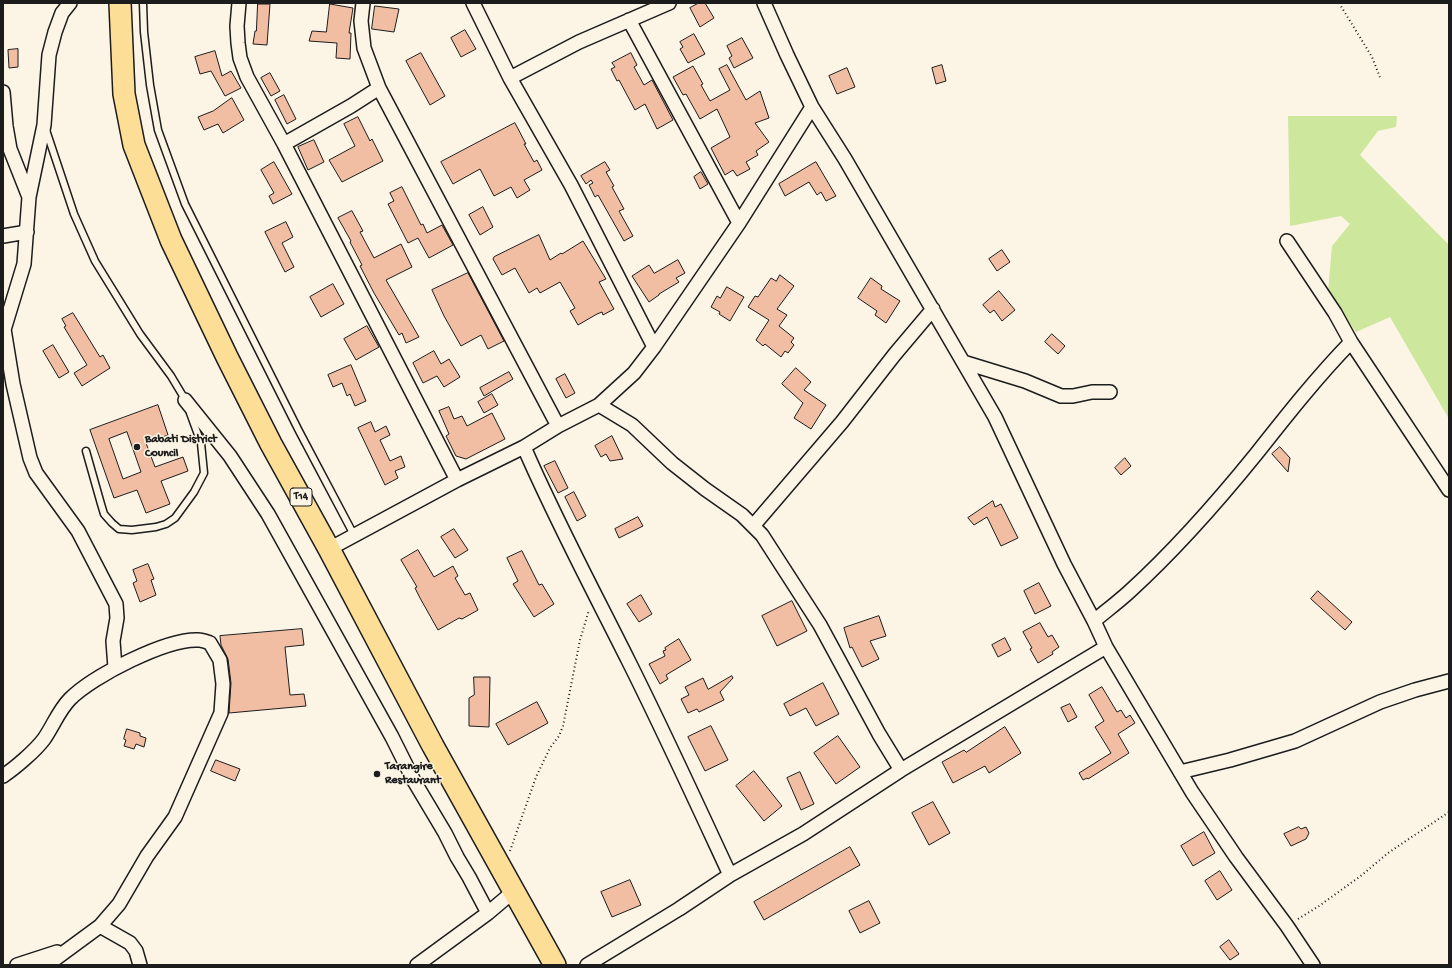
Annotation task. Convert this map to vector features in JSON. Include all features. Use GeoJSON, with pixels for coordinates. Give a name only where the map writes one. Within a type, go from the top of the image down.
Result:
{"type":"FeatureCollection","features":[{"type":"Feature","properties":{"kind":"highway","name":"T14"},"geometry":{"type":"LineString","coordinates":[[120,3],[124,94],[134,145],[171,240],[227,357],[271,444],[329,549],[433,746],[555,965]]}},
{"type":"Feature","properties":{"kind":"street"},"geometry":{"type":"LineString","coordinates":[[70,3],[62,13],[49,55],[44,125],[29,197],[24,264],[3,331],[13,384],[30,458],[36,473],[78,531],[116,604],[117,618],[113,640],[115,668]]}},
{"type":"Feature","properties":{"kind":"street"},"geometry":{"type":"LineString","coordinates":[[239,3],[237,26],[240,58],[247,77],[284,144],[457,480]]}},
{"type":"Feature","properties":{"kind":"street"},"geometry":{"type":"LineString","coordinates":[[363,3],[361,20],[364,48],[379,88],[558,426]]}},
{"type":"Feature","properties":{"kind":"street"},"geometry":{"type":"LineString","coordinates":[[473,3],[510,78],[571,185],[654,346]]}},
{"type":"Feature","properties":{"kind":"street"},"geometry":{"type":"LineString","coordinates":[[510,78],[579,42],[669,3]]}},
{"type":"Feature","properties":{"kind":"street"},"geometry":{"type":"LineString","coordinates":[[764,3],[812,106],[845,159],[995,417],[1064,564],[1106,647],[1180,772],[1227,844],[1287,926],[1313,965]]}},
{"type":"Feature","properties":{"kind":"street"},"geometry":{"type":"LineString","coordinates":[[629,20],[739,223]]}},
{"type":"Feature","properties":{"kind":"street"},"geometry":{"type":"LineString","coordinates":[[284,144],[351,106],[379,88]]}},
{"type":"Feature","properties":{"kind":"street"},"geometry":{"type":"LineString","coordinates":[[3,92],[10,149],[29,197]]}},
{"type":"Feature","properties":{"kind":"street"},"geometry":{"type":"LineString","coordinates":[[329,549],[457,480],[524,447],[558,426],[599,405],[634,373],[739,223],[812,106]]}},
{"type":"Feature","properties":{"kind":"street"},"geometry":{"type":"LineString","coordinates":[[3,236],[27,232]]}},
{"type":"Feature","properties":{"kind":"street"},"geometry":{"type":"LineString","coordinates":[[1287,241],[1335,313],[1351,342],[1449,490]]}},
{"type":"Feature","properties":{"kind":"street"},"geometry":{"type":"LineString","coordinates":[[753,526],[842,422],[899,349],[933,309]]}},
{"type":"Feature","properties":{"kind":"street"},"geometry":{"type":"LineString","coordinates":[[1094,621],[1130,592],[1167,554],[1219,497],[1308,389],[1351,342]]}},
{"type":"Feature","properties":{"kind":"street"},"geometry":{"type":"LineString","coordinates":[[964,362],[1025,381],[1061,396],[1073,396],[1092,392],[1110,392]]}},
{"type":"Feature","properties":{"kind":"street"},"geometry":{"type":"LineString","coordinates":[[186,400],[230,456],[268,514],[389,730],[414,781],[445,833],[488,913]]}},
{"type":"Feature","properties":{"kind":"street"},"geometry":{"type":"LineString","coordinates":[[599,405],[632,425],[672,463],[742,515],[762,535],[820,626],[879,734],[901,770]]}},
{"type":"Feature","properties":{"kind":"street"},"geometry":{"type":"LineString","coordinates":[[524,447],[547,499],[678,762],[730,875]]}},
{"type":"Feature","properties":{"kind":"street"},"geometry":{"type":"LineString","coordinates":[[3,776],[15,768],[43,741],[70,699],[95,679],[124,663],[178,642],[200,640],[210,643],[220,660],[223,684],[221,713],[175,817],[148,856],[118,904],[100,926],[46,965]]}},
{"type":"Feature","properties":{"kind":"street"},"geometry":{"type":"LineString","coordinates":[[587,965],[679,909],[730,875],[803,834],[901,770],[1106,647]]}},
{"type":"Feature","properties":{"kind":"street"},"geometry":{"type":"LineString","coordinates":[[1180,772],[1281,745],[1380,702],[1415,690],[1449,681]]}},
{"type":"Feature","properties":{"kind":"street"},"geometry":{"type":"LineString","coordinates":[[417,965],[488,913],[514,891]]}},
{"type":"Feature","properties":{"kind":"street"},"geometry":{"type":"LineString","coordinates":[[100,926],[130,943],[136,951],[140,965]]}},
{"type":"Feature","properties":{"kind":"street"},"geometry":{"type":"LineString","coordinates":[[17,965],[69,948]]}},
{"type":"Feature","properties":{"kind":"lane"},"geometry":{"type":"LineString","coordinates":[[143,3],[144,32],[150,85],[158,130],[184,204],[299,431],[354,535]]}},
{"type":"Feature","properties":{"kind":"lane"},"geometry":{"type":"LineString","coordinates":[[44,125],[74,214],[95,261],[140,334],[171,376],[186,400],[201,443],[204,474],[194,492],[175,518],[166,524],[156,527],[132,530],[119,529],[104,514],[86,451]]}},
{"type":"Feature","properties":{"kind":"path"},"geometry":{"type":"LineString","coordinates":[[1339,3],[1372,57],[1380,80]]}},
{"type":"Feature","properties":{"kind":"path"},"geometry":{"type":"LineString","coordinates":[[503,871],[536,776],[548,751],[559,736],[563,726],[580,640],[594,594]]}},
{"type":"Feature","properties":{"kind":"path"},"geometry":{"type":"LineString","coordinates":[[1287,926],[1325,902],[1362,875],[1388,853],[1449,812]]}},
{"type":"Feature","properties":{"kind":"green space"},"geometry":{"type":"Polygon","coordinates":[[[1288,116],[1397,116],[1396,127],[1378,131],[1360,155],[1449,245],[1449,419],[1390,317],[1356,332],[1328,292],[1332,246],[1350,224],[1341,216],[1290,226],[1288,116]]]}},
{"type":"Feature","properties":{"kind":"building"},"geometry":{"type":"Polygon","coordinates":[[[699,3],[705,3],[714,18],[700,27],[690,8],[699,3]]]}},
{"type":"Feature","properties":{"kind":"building"},"geometry":{"type":"Polygon","coordinates":[[[258,4],[270,4],[267,45],[253,44],[256,31],[258,4]]]}},
{"type":"Feature","properties":{"kind":"building"},"geometry":{"type":"Polygon","coordinates":[[[330,4],[353,8],[349,33],[351,33],[350,59],[336,58],[337,43],[309,41],[312,31],[326,32],[330,4]]]}},
{"type":"Feature","properties":{"kind":"building"},"geometry":{"type":"Polygon","coordinates":[[[375,6],[399,9],[394,32],[372,29],[375,6]]]}},
{"type":"Feature","properties":{"kind":"building"},"geometry":{"type":"Polygon","coordinates":[[[465,30],[476,49],[461,57],[451,38],[465,30]]]}},
{"type":"Feature","properties":{"kind":"building"},"geometry":{"type":"Polygon","coordinates":[[[694,34],[705,54],[688,63],[680,49],[683,47],[680,42],[694,34]]]}},
{"type":"Feature","properties":{"kind":"building"},"geometry":{"type":"Polygon","coordinates":[[[742,38],[753,58],[734,68],[729,58],[732,56],[727,46],[742,38]]]}},
{"type":"Feature","properties":{"kind":"building"},"geometry":{"type":"Polygon","coordinates":[[[18,49],[18,67],[9,68],[8,50],[18,49]]]}},
{"type":"Feature","properties":{"kind":"building"},"geometry":{"type":"Polygon","coordinates":[[[215,51],[222,76],[231,71],[241,88],[225,96],[211,71],[200,74],[195,57],[215,51]]]}},
{"type":"Feature","properties":{"kind":"building"},"geometry":{"type":"Polygon","coordinates":[[[421,53],[445,96],[430,105],[406,61],[421,53]]]}},
{"type":"Feature","properties":{"kind":"building"},"geometry":{"type":"Polygon","coordinates":[[[631,53],[637,65],[634,67],[644,85],[652,80],[673,120],[657,129],[645,104],[635,110],[619,80],[617,81],[611,69],[615,67],[612,63],[631,53]]]}},
{"type":"Feature","properties":{"kind":"building"},"geometry":{"type":"Polygon","coordinates":[[[727,65],[746,100],[760,91],[769,118],[755,123],[769,142],[756,151],[758,155],[746,162],[750,169],[737,176],[733,170],[725,175],[711,148],[730,137],[717,109],[700,119],[686,94],[683,95],[673,77],[693,66],[710,101],[730,90],[719,69],[727,65]]]}},
{"type":"Feature","properties":{"kind":"building"},"geometry":{"type":"Polygon","coordinates":[[[942,65],[946,81],[936,84],[932,68],[942,65]]]}},
{"type":"Feature","properties":{"kind":"building"},"geometry":{"type":"Polygon","coordinates":[[[847,68],[855,87],[837,94],[829,76],[847,68]]]}},
{"type":"Feature","properties":{"kind":"building"},"geometry":{"type":"Polygon","coordinates":[[[270,73],[280,91],[271,96],[261,78],[270,73]]]}},
{"type":"Feature","properties":{"kind":"building"},"geometry":{"type":"Polygon","coordinates":[[[284,95],[296,119],[287,124],[275,100],[284,95]]]}},
{"type":"Feature","properties":{"kind":"building"},"geometry":{"type":"Polygon","coordinates":[[[232,98],[244,120],[223,133],[218,124],[204,130],[198,117],[213,111],[232,98]]]}},
{"type":"Feature","properties":{"kind":"building"},"geometry":{"type":"Polygon","coordinates":[[[358,117],[370,141],[372,139],[383,161],[342,182],[329,160],[355,146],[344,124],[358,117]]]}},
{"type":"Feature","properties":{"kind":"building"},"geometry":{"type":"Polygon","coordinates":[[[515,123],[534,162],[537,160],[542,170],[524,180],[530,190],[517,198],[511,187],[494,196],[480,169],[453,184],[441,162],[515,123]]]}},
{"type":"Feature","properties":{"kind":"building"},"geometry":{"type":"Polygon","coordinates":[[[314,140],[324,162],[308,170],[298,147],[314,140]]]}},
{"type":"Feature","properties":{"kind":"building"},"geometry":{"type":"Polygon","coordinates":[[[274,162],[292,194],[273,204],[269,196],[274,193],[261,170],[274,162]]]}},
{"type":"Feature","properties":{"kind":"building"},"geometry":{"type":"Polygon","coordinates":[[[605,162],[610,170],[606,172],[614,186],[612,187],[624,209],[619,211],[633,236],[624,241],[598,195],[595,197],[589,185],[593,183],[591,180],[586,184],[581,176],[605,162]]]}},
{"type":"Feature","properties":{"kind":"building"},"geometry":{"type":"Polygon","coordinates":[[[816,162],[836,196],[826,201],[821,192],[817,195],[809,182],[785,196],[779,184],[816,162]]]}},
{"type":"Feature","properties":{"kind":"building"},"geometry":{"type":"Polygon","coordinates":[[[701,172],[708,184],[700,189],[694,177],[701,172]]]}},
{"type":"Feature","properties":{"kind":"building"},"geometry":{"type":"Polygon","coordinates":[[[402,187],[421,225],[423,224],[427,233],[442,225],[453,245],[429,258],[418,238],[408,243],[388,204],[394,201],[390,193],[402,187]]]}},
{"type":"Feature","properties":{"kind":"building"},"geometry":{"type":"Polygon","coordinates":[[[483,207],[493,227],[480,235],[469,215],[483,207]]]}},
{"type":"Feature","properties":{"kind":"building"},"geometry":{"type":"Polygon","coordinates":[[[352,211],[363,231],[360,232],[374,258],[401,244],[412,267],[386,280],[419,337],[406,343],[402,333],[399,335],[374,293],[360,266],[362,265],[350,242],[351,241],[338,218],[352,211]]]}},
{"type":"Feature","properties":{"kind":"building"},"geometry":{"type":"Polygon","coordinates":[[[286,222],[293,237],[282,243],[294,267],[285,272],[265,232],[286,222]]]}},
{"type":"Feature","properties":{"kind":"building"},"geometry":{"type":"Polygon","coordinates":[[[539,235],[550,260],[583,241],[606,279],[599,282],[614,309],[603,315],[602,312],[597,314],[578,325],[570,311],[575,308],[560,282],[540,293],[537,288],[529,293],[515,268],[502,275],[493,259],[494,257],[539,235]]]}},
{"type":"Feature","properties":{"kind":"building"},"geometry":{"type":"Polygon","coordinates":[[[1002,250],[1010,262],[997,271],[989,259],[1002,250]]]}},
{"type":"Feature","properties":{"kind":"building"},"geometry":{"type":"Polygon","coordinates":[[[678,260],[685,273],[676,278],[679,282],[649,302],[632,276],[649,265],[654,273],[678,260]]]}},
{"type":"Feature","properties":{"kind":"building"},"geometry":{"type":"Polygon","coordinates":[[[468,273],[504,341],[488,349],[481,335],[461,346],[444,316],[432,290],[468,273]]]}},
{"type":"Feature","properties":{"kind":"building"},"geometry":{"type":"Polygon","coordinates":[[[780,275],[794,286],[777,309],[787,315],[779,326],[794,338],[791,342],[794,345],[788,353],[785,351],[781,357],[765,344],[763,346],[756,340],[769,320],[748,307],[755,296],[758,297],[771,278],[776,281],[780,275]]]}},
{"type":"Feature","properties":{"kind":"building"},"geometry":{"type":"Polygon","coordinates":[[[871,278],[882,286],[881,289],[900,301],[886,323],[875,315],[877,311],[858,298],[871,278]]]}},
{"type":"Feature","properties":{"kind":"building"},"geometry":{"type":"Polygon","coordinates":[[[333,284],[344,304],[321,317],[310,297],[333,284]]]}},
{"type":"Feature","properties":{"kind":"building"},"geometry":{"type":"Polygon","coordinates":[[[727,287],[744,297],[730,321],[719,314],[720,312],[711,307],[717,296],[720,298],[727,287]]]}},
{"type":"Feature","properties":{"kind":"building"},"geometry":{"type":"Polygon","coordinates":[[[999,291],[1015,310],[1002,321],[994,310],[990,313],[983,305],[999,291]]]}},
{"type":"Feature","properties":{"kind":"building"},"geometry":{"type":"Polygon","coordinates":[[[73,313],[100,357],[103,355],[110,368],[82,386],[74,373],[87,365],[64,327],[66,326],[62,319],[73,313]]]}},
{"type":"Feature","properties":{"kind":"building"},"geometry":{"type":"Polygon","coordinates":[[[367,326],[379,347],[356,360],[344,339],[367,326]]]}},
{"type":"Feature","properties":{"kind":"building"},"geometry":{"type":"Polygon","coordinates":[[[1052,334],[1065,346],[1058,354],[1045,342],[1052,334]]]}},
{"type":"Feature","properties":{"kind":"building"},"geometry":{"type":"Polygon","coordinates":[[[53,345],[69,372],[59,378],[43,351],[53,345]]]}},
{"type":"Feature","properties":{"kind":"building"},"geometry":{"type":"Polygon","coordinates":[[[434,351],[441,364],[449,359],[460,377],[444,387],[437,376],[423,383],[413,363],[434,351]]]}},
{"type":"Feature","properties":{"kind":"building"},"geometry":{"type":"Polygon","coordinates":[[[351,365],[366,401],[355,406],[350,394],[347,396],[342,383],[333,387],[328,375],[351,365]]]}},
{"type":"Feature","properties":{"kind":"building"},"geometry":{"type":"Polygon","coordinates":[[[796,368],[811,382],[804,390],[826,405],[811,429],[794,418],[803,403],[782,384],[796,368]]]}},
{"type":"Feature","properties":{"kind":"building"},"geometry":{"type":"Polygon","coordinates":[[[509,372],[513,379],[484,396],[480,388],[509,372]]]}},
{"type":"Feature","properties":{"kind":"building"},"geometry":{"type":"Polygon","coordinates":[[[565,374],[575,393],[566,398],[556,379],[565,374]]]}},
{"type":"Feature","properties":{"kind":"building"},"geometry":{"type":"Polygon","coordinates":[[[492,394],[498,405],[484,413],[478,402],[492,394]]]}},
{"type":"Feature","properties":{"kind":"building"},"geometry":{"type":"Polygon","coordinates":[[[158,405],[168,435],[146,443],[155,467],[183,457],[188,471],[161,481],[170,504],[146,513],[137,490],[114,498],[90,430],[158,405]],[[127,432],[109,439],[123,479],[141,472],[127,432]]]}},
{"type":"Feature","properties":{"kind":"building"},"geometry":{"type":"Polygon","coordinates":[[[449,407],[454,419],[462,416],[467,426],[492,413],[505,439],[466,459],[456,456],[446,436],[449,434],[439,411],[449,407]]]}},
{"type":"Feature","properties":{"kind":"building"},"geometry":{"type":"Polygon","coordinates":[[[371,422],[375,432],[386,426],[390,435],[380,440],[390,461],[401,456],[405,467],[395,471],[398,478],[385,485],[358,428],[371,422]]]}},
{"type":"Feature","properties":{"kind":"building"},"geometry":{"type":"Polygon","coordinates":[[[612,436],[623,459],[610,461],[606,454],[601,457],[595,446],[612,436]]]}},
{"type":"Feature","properties":{"kind":"building"},"geometry":{"type":"Polygon","coordinates":[[[1280,447],[1290,458],[1288,472],[1272,454],[1280,447]]]}},
{"type":"Feature","properties":{"kind":"building"},"geometry":{"type":"Polygon","coordinates":[[[1125,458],[1131,466],[1121,475],[1115,468],[1125,458]]]}},
{"type":"Feature","properties":{"kind":"building"},"geometry":{"type":"Polygon","coordinates":[[[555,461],[568,488],[558,493],[544,466],[555,461]]]}},
{"type":"Feature","properties":{"kind":"building"},"geometry":{"type":"Polygon","coordinates":[[[574,492],[586,516],[577,521],[565,497],[574,492]]]}},
{"type":"Feature","properties":{"kind":"building"},"geometry":{"type":"Polygon","coordinates":[[[993,501],[995,507],[1001,504],[1018,538],[1001,546],[987,517],[974,525],[968,518],[993,501]]]}},
{"type":"Feature","properties":{"kind":"building"},"geometry":{"type":"Polygon","coordinates":[[[638,517],[643,526],[619,538],[615,529],[638,517]]]}},
{"type":"Feature","properties":{"kind":"building"},"geometry":{"type":"Polygon","coordinates":[[[454,529],[468,550],[455,558],[441,537],[454,529]]]}},
{"type":"Feature","properties":{"kind":"building"},"geometry":{"type":"Polygon","coordinates":[[[418,550],[434,577],[453,566],[458,576],[455,578],[465,595],[470,593],[478,610],[462,619],[459,618],[438,630],[415,588],[417,587],[401,560],[418,550]]]}},
{"type":"Feature","properties":{"kind":"building"},"geometry":{"type":"Polygon","coordinates":[[[522,551],[539,585],[542,584],[554,604],[534,617],[513,584],[518,581],[507,558],[522,551]]]}},
{"type":"Feature","properties":{"kind":"building"},"geometry":{"type":"Polygon","coordinates":[[[148,564],[154,579],[151,580],[156,595],[140,602],[133,583],[137,581],[133,570],[148,564]]]}},
{"type":"Feature","properties":{"kind":"building"},"geometry":{"type":"Polygon","coordinates":[[[1039,583],[1051,606],[1035,614],[1024,591],[1039,583]]]}},
{"type":"Feature","properties":{"kind":"building"},"geometry":{"type":"Polygon","coordinates":[[[1318,591],[1352,622],[1345,630],[1311,599],[1318,591]]]}},
{"type":"Feature","properties":{"kind":"building"},"geometry":{"type":"Polygon","coordinates":[[[641,595],[652,614],[639,622],[627,604],[641,595]]]}},
{"type":"Feature","properties":{"kind":"building"},"geometry":{"type":"Polygon","coordinates":[[[792,601],[807,631],[777,646],[762,616],[792,601]]]}},
{"type":"Feature","properties":{"kind":"building"},"geometry":{"type":"Polygon","coordinates":[[[879,616],[886,636],[870,641],[879,659],[862,667],[852,647],[850,648],[844,628],[879,616]]]}},
{"type":"Feature","properties":{"kind":"building"},"geometry":{"type":"Polygon","coordinates":[[[1040,623],[1048,637],[1052,635],[1059,647],[1052,652],[1053,654],[1038,663],[1023,632],[1040,623]]]}},
{"type":"Feature","properties":{"kind":"building"},"geometry":{"type":"Polygon","coordinates":[[[302,629],[304,645],[285,647],[290,695],[304,694],[306,706],[229,713],[231,683],[228,659],[221,645],[220,636],[302,629]]]}},
{"type":"Feature","properties":{"kind":"building"},"geometry":{"type":"Polygon","coordinates":[[[1005,638],[1011,650],[998,657],[992,645],[1005,638]]]}},
{"type":"Feature","properties":{"kind":"building"},"geometry":{"type":"Polygon","coordinates":[[[679,639],[691,660],[666,675],[668,679],[660,684],[649,664],[665,656],[663,651],[666,650],[665,648],[679,639]]]}},
{"type":"Feature","properties":{"kind":"building"},"geometry":{"type":"Polygon","coordinates":[[[732,676],[733,678],[720,692],[724,700],[699,712],[697,709],[688,713],[681,699],[689,695],[685,687],[703,678],[708,689],[732,676]]]}},
{"type":"Feature","properties":{"kind":"building"},"geometry":{"type":"Polygon","coordinates":[[[474,677],[490,677],[489,727],[469,726],[469,698],[474,695],[474,677]]]}},
{"type":"Feature","properties":{"kind":"building"},"geometry":{"type":"Polygon","coordinates":[[[823,683],[839,714],[816,726],[806,708],[790,716],[784,704],[823,683]]]}},
{"type":"Feature","properties":{"kind":"building"},"geometry":{"type":"Polygon","coordinates":[[[1102,687],[1117,712],[1121,710],[1126,718],[1130,715],[1135,723],[1118,734],[1129,753],[1088,779],[1083,780],[1079,773],[1111,753],[1095,727],[1104,721],[1089,695],[1102,687]]]}},
{"type":"Feature","properties":{"kind":"building"},"geometry":{"type":"Polygon","coordinates":[[[537,702],[548,723],[508,745],[496,724],[537,702]]]}},
{"type":"Feature","properties":{"kind":"building"},"geometry":{"type":"Polygon","coordinates":[[[1070,704],[1077,717],[1068,722],[1061,708],[1070,704]]]}},
{"type":"Feature","properties":{"kind":"building"},"geometry":{"type":"Polygon","coordinates":[[[711,726],[728,760],[705,771],[688,737],[711,726]]]}},
{"type":"Feature","properties":{"kind":"building"},"geometry":{"type":"Polygon","coordinates":[[[1005,727],[1021,753],[989,773],[985,766],[953,783],[942,762],[964,750],[966,752],[1005,727]]]}},
{"type":"Feature","properties":{"kind":"building"},"geometry":{"type":"Polygon","coordinates":[[[127,729],[140,733],[140,736],[146,738],[144,747],[136,744],[134,749],[124,746],[126,740],[124,739],[127,729]]]}},
{"type":"Feature","properties":{"kind":"building"},"geometry":{"type":"Polygon","coordinates":[[[838,736],[860,767],[836,784],[814,753],[838,736]]]}},
{"type":"Feature","properties":{"kind":"building"},"geometry":{"type":"Polygon","coordinates":[[[216,760],[240,769],[235,781],[211,771],[216,760]]]}},
{"type":"Feature","properties":{"kind":"building"},"geometry":{"type":"Polygon","coordinates":[[[754,771],[782,806],[764,821],[736,786],[754,771]]]}},
{"type":"Feature","properties":{"kind":"building"},"geometry":{"type":"Polygon","coordinates":[[[800,772],[814,804],[801,810],[787,778],[800,772]]]}},
{"type":"Feature","properties":{"kind":"building"},"geometry":{"type":"Polygon","coordinates":[[[933,802],[950,833],[929,845],[912,813],[933,802]]]}},
{"type":"Feature","properties":{"kind":"building"},"geometry":{"type":"Polygon","coordinates":[[[1299,827],[1301,829],[1306,827],[1309,833],[1306,839],[1291,846],[1284,834],[1299,827]]]}},
{"type":"Feature","properties":{"kind":"building"},"geometry":{"type":"Polygon","coordinates":[[[1204,832],[1215,853],[1193,866],[1181,846],[1204,832]]]}},
{"type":"Feature","properties":{"kind":"building"},"geometry":{"type":"Polygon","coordinates":[[[850,847],[860,865],[764,920],[754,902],[850,847]]]}},
{"type":"Feature","properties":{"kind":"building"},"geometry":{"type":"Polygon","coordinates":[[[1220,871],[1232,890],[1217,900],[1205,881],[1220,871]]]}},
{"type":"Feature","properties":{"kind":"building"},"geometry":{"type":"Polygon","coordinates":[[[630,880],[641,905],[612,917],[601,892],[630,880]]]}},
{"type":"Feature","properties":{"kind":"building"},"geometry":{"type":"Polygon","coordinates":[[[869,901],[880,923],[860,933],[849,911],[869,901]]]}},
{"type":"Feature","properties":{"kind":"building"},"geometry":{"type":"Polygon","coordinates":[[[1229,940],[1239,954],[1230,960],[1220,947],[1229,940]]]}},
{"type":"Feature","properties":{"kind":"place","name":"Babati District Council"},"geometry":{"type":"Point","coordinates":[137,447]}},
{"type":"Feature","properties":{"kind":"place","name":"Tarangire Restaurant"},"geometry":{"type":"Point","coordinates":[377,774]}}]}
